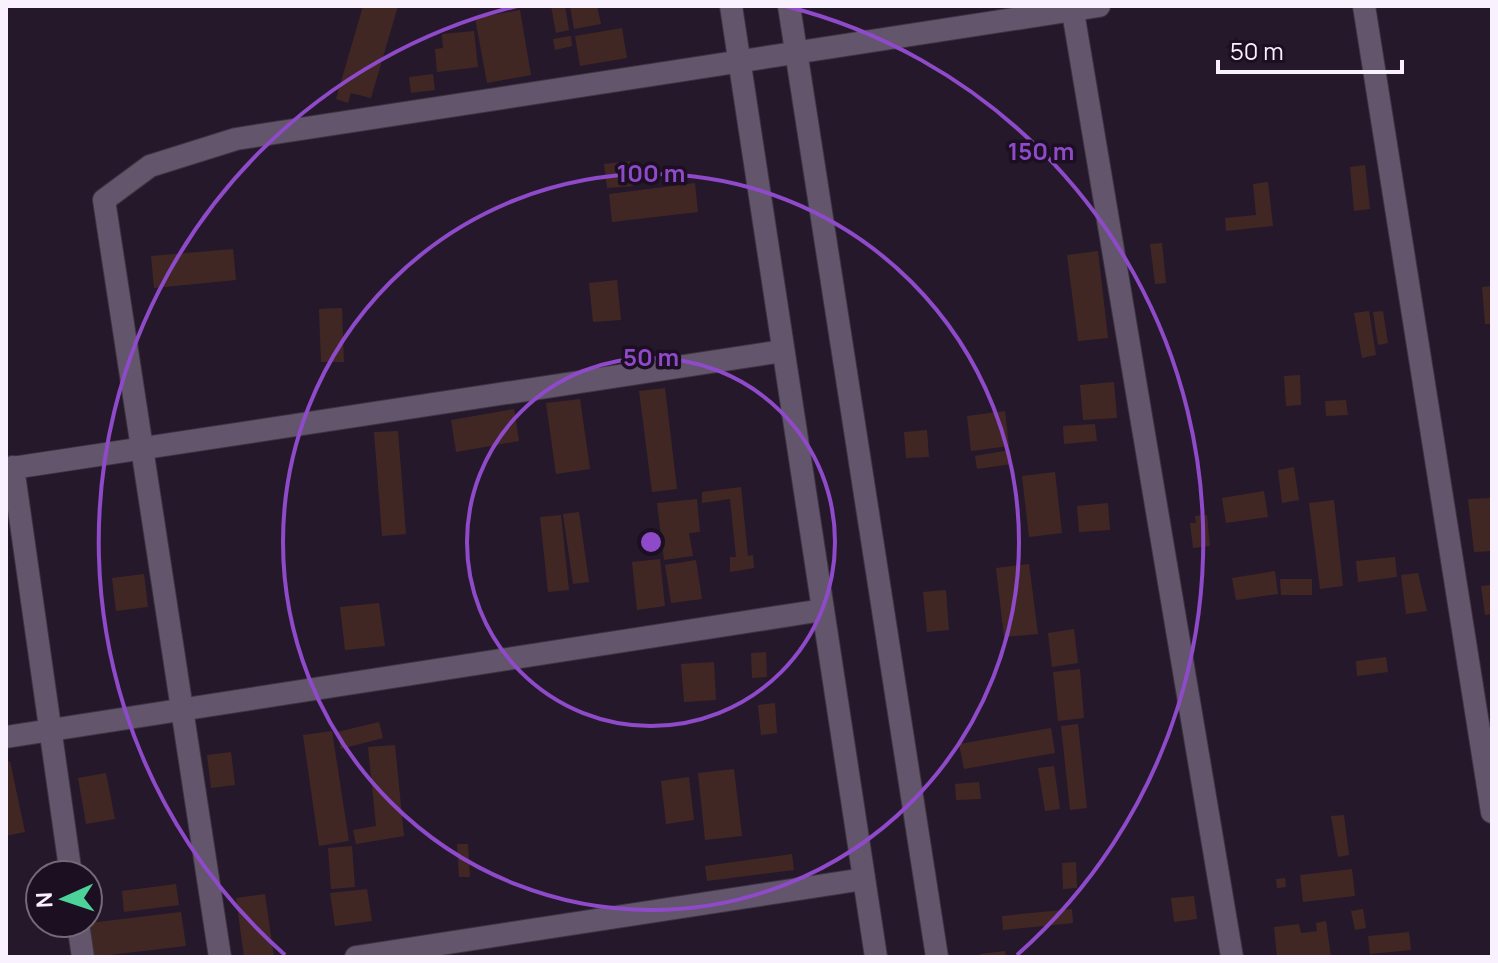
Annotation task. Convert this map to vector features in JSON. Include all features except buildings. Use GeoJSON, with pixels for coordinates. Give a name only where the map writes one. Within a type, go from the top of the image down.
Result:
{"type":"FeatureCollection","features":[{"type":"Feature","properties":{"kind":"street"},"geometry":{"type":"LineString","coordinates":[[731,6],[876,957]]}},
{"type":"Feature","properties":{"kind":"street"},"geometry":{"type":"LineString","coordinates":[[789,6],[937,957]]}},
{"type":"Feature","properties":{"kind":"street"},"geometry":{"type":"LineString","coordinates":[[220,957],[104,200],[150,166],[236,139],[1099,6]]}},
{"type":"Feature","properties":{"kind":"street"},"geometry":{"type":"LineString","coordinates":[[1364,6],[1492,812]]}},
{"type":"Feature","properties":{"kind":"street"},"geometry":{"type":"LineString","coordinates":[[1072,8],[1232,957]]}},
{"type":"Feature","properties":{"kind":"street"},"geometry":{"type":"LineString","coordinates":[[69,859],[10,468],[783,351]]}},
{"type":"Feature","properties":{"kind":"street"},"geometry":{"type":"LineString","coordinates":[[6,737],[823,610]]}},
{"type":"Feature","properties":{"kind":"street"},"geometry":{"type":"LineString","coordinates":[[356,957],[864,879]]}}]}
